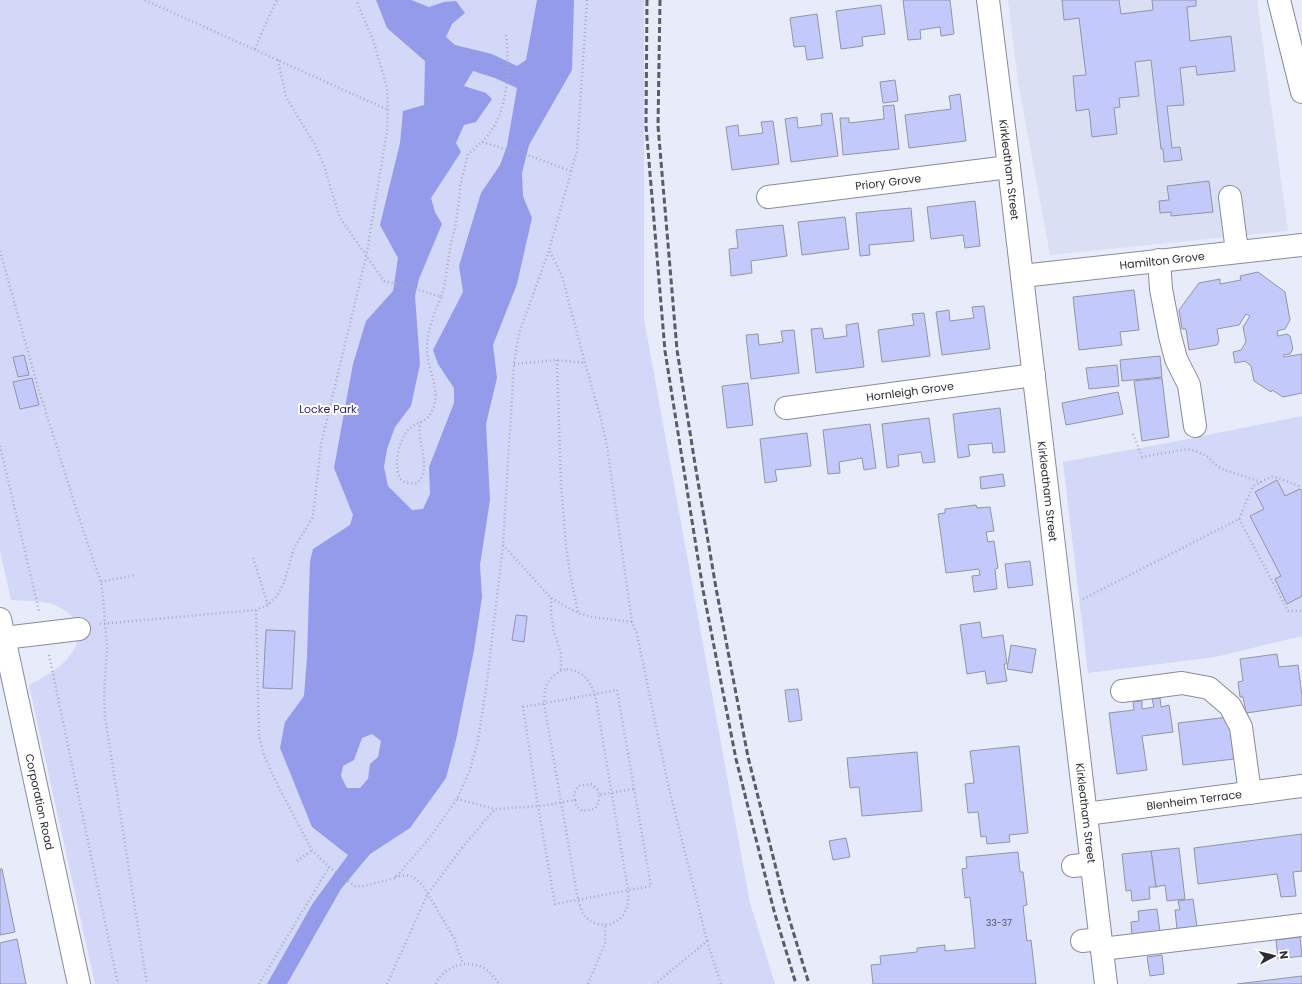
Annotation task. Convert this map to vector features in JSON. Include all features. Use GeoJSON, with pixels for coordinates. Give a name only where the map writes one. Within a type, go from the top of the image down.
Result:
{"type":"FeatureCollection","features":[{"type":"Feature","properties":{"kind":"street","name":"Kirkleatham Street"},"geometry":{"type":"LineString","coordinates":[[988,0],[1086,814],[1082,865],[1095,943],[1106,984]]}},
{"type":"Feature","properties":{"kind":"street"},"geometry":{"type":"LineString","coordinates":[[1279,0],[1302,92]]}},
{"type":"Feature","properties":{"kind":"street","name":"Priory Grove"},"geometry":{"type":"LineString","coordinates":[[768,197],[1009,167]]}},
{"type":"Feature","properties":{"kind":"street"},"geometry":{"type":"LineString","coordinates":[[1230,197],[1237,251]]}},
{"type":"Feature","properties":{"kind":"street","name":"Hamilton Grove"},"geometry":{"type":"LineString","coordinates":[[1022,276],[1302,245]]}},
{"type":"Feature","properties":{"kind":"street"},"geometry":{"type":"LineString","coordinates":[[1159,260],[1161,288],[1170,336],[1176,359],[1189,385],[1195,426]]}},
{"type":"Feature","properties":{"kind":"street","name":"Hornleigh Grove"},"geometry":{"type":"LineString","coordinates":[[786,408],[1034,375]]}},
{"type":"Feature","properties":{"kind":"street"},"geometry":{"type":"LineString","coordinates":[[2,629],[44,633],[79,629]]}},
{"type":"Feature","properties":{"kind":"street","name":"Corporation Road"},"geometry":{"type":"LineString","coordinates":[[2,629],[79,984]]}},
{"type":"Feature","properties":{"kind":"street"},"geometry":{"type":"LineString","coordinates":[[1122,691],[1182,683],[1210,688],[1230,706],[1241,727],[1250,793]]}},
{"type":"Feature","properties":{"kind":"street","name":"Blenheim Terrace"},"geometry":{"type":"LineString","coordinates":[[1086,814],[1302,786]]}},
{"type":"Feature","properties":{"kind":"street"},"geometry":{"type":"LineString","coordinates":[[1095,943],[1302,925]]}},
{"type":"Feature","properties":{"kind":"path"},"geometry":{"type":"LineString","coordinates":[[145,0],[388,110]]}},
{"type":"Feature","properties":{"kind":"path"},"geometry":{"type":"LineString","coordinates":[[255,49],[277,0]]}},
{"type":"Feature","properties":{"kind":"path"},"geometry":{"type":"LineString","coordinates":[[79,629],[105,624],[256,610],[268,605],[277,596],[284,583],[294,548],[313,517],[322,444],[366,257],[387,130],[387,87],[373,40],[356,0]]}},
{"type":"Feature","properties":{"kind":"path"},"geometry":{"type":"LineString","coordinates":[[395,878],[428,840],[457,799],[470,770],[478,740],[487,682],[503,546],[514,364],[519,333],[549,250],[577,151],[587,0]]}},
{"type":"Feature","properties":{"kind":"path"},"geometry":{"type":"LineString","coordinates":[[421,422],[420,434],[423,450],[423,472],[422,477],[417,483],[409,484],[400,479],[398,474],[398,452],[408,430],[421,422],[427,419],[433,408],[436,394],[428,361],[427,348],[431,320],[444,287],[455,228],[460,186],[468,154],[487,137],[495,123],[505,96],[508,57],[506,35]]}},
{"type":"Feature","properties":{"kind":"path"},"geometry":{"type":"LineString","coordinates":[[278,60],[286,97],[315,144],[324,166],[340,218],[366,257],[384,282],[441,297]]}},
{"type":"Feature","properties":{"kind":"path"},"geometry":{"type":"LineString","coordinates":[[482,142],[530,156],[571,171]]}},
{"type":"Feature","properties":{"kind":"path"},"geometry":{"type":"LineString","coordinates":[[549,250],[562,276],[601,419],[607,446],[632,622],[637,634],[668,784],[707,941],[721,984]]}},
{"type":"Feature","properties":{"kind":"path"},"geometry":{"type":"LineString","coordinates":[[0,251],[39,391],[101,582],[107,648],[104,697],[105,717],[147,984]]}},
{"type":"Feature","properties":{"kind":"path"},"geometry":{"type":"LineString","coordinates":[[514,364],[556,360],[585,363]]}},
{"type":"Feature","properties":{"kind":"path"},"geometry":{"type":"LineString","coordinates":[[556,360],[561,484],[566,545],[578,613]]}},
{"type":"Feature","properties":{"kind":"path"},"geometry":{"type":"LineString","coordinates":[[1134,434],[1142,457],[1188,449],[1199,452],[1208,457],[1222,469],[1262,482]]}},
{"type":"Feature","properties":{"kind":"path"},"geometry":{"type":"LineString","coordinates":[[0,446],[44,633],[118,984]]}},
{"type":"Feature","properties":{"kind":"path"},"geometry":{"type":"LineString","coordinates":[[1061,604],[1081,600],[1239,519],[1253,486],[1271,477],[1275,477],[1302,487]]}},
{"type":"Feature","properties":{"kind":"path"},"geometry":{"type":"LineString","coordinates":[[1239,519],[1288,611],[1302,611]]}},
{"type":"Feature","properties":{"kind":"path"},"geometry":{"type":"LineString","coordinates":[[503,546],[551,598],[578,613],[592,617],[632,622]]}},
{"type":"Feature","properties":{"kind":"path"},"geometry":{"type":"LineString","coordinates":[[253,558],[268,605]]}},
{"type":"Feature","properties":{"kind":"path"},"geometry":{"type":"LineString","coordinates":[[101,582],[135,575]]}},
{"type":"Feature","properties":{"kind":"path"},"geometry":{"type":"LineString","coordinates":[[551,598],[551,613],[554,633],[561,653],[561,670]]}},
{"type":"Feature","properties":{"kind":"path"},"geometry":{"type":"LineString","coordinates":[[256,610],[259,735],[263,753],[277,784],[312,850],[329,867],[355,886],[364,886],[409,876],[417,879],[423,886],[454,938],[462,964]]}},
{"type":"Feature","properties":{"kind":"path"},"geometry":{"type":"LineString","coordinates":[[561,670],[576,670],[592,685],[595,694],[628,890],[626,911],[615,923],[605,926],[590,920],[582,912],[578,900],[561,802],[544,703],[545,689],[552,678],[561,670]]}},
{"type":"Feature","properties":{"kind":"path"},"geometry":{"type":"LineString","coordinates":[[617,690],[651,886],[555,904],[523,707],[595,694],[617,690]]}},
{"type":"Feature","properties":{"kind":"path"},"geometry":{"type":"LineString","coordinates":[[591,784],[598,790],[600,801],[595,809],[582,811],[576,805],[575,800],[574,794],[578,786],[591,784]]}},
{"type":"Feature","properties":{"kind":"path"},"geometry":{"type":"LineString","coordinates":[[599,795],[634,789]]}},
{"type":"Feature","properties":{"kind":"path"},"geometry":{"type":"LineString","coordinates":[[457,799],[495,809],[538,806],[575,800]]}},
{"type":"Feature","properties":{"kind":"path"},"geometry":{"type":"LineString","coordinates":[[387,984],[427,895],[461,849],[495,809]]}},
{"type":"Feature","properties":{"kind":"path"},"geometry":{"type":"LineString","coordinates":[[297,861],[312,850]]}},
{"type":"Feature","properties":{"kind":"path"},"geometry":{"type":"LineString","coordinates":[[259,984],[329,867]]}},
{"type":"Feature","properties":{"kind":"path"},"geometry":{"type":"LineString","coordinates":[[588,984],[605,943],[605,926]]}},
{"type":"Feature","properties":{"kind":"path"},"geometry":{"type":"LineString","coordinates":[[656,984],[707,941]]}},
{"type":"Feature","properties":{"kind":"path"},"geometry":{"type":"LineString","coordinates":[[436,984],[437,980],[444,972],[452,967],[462,964],[473,964],[484,968],[499,984]]}},
{"type":"Feature","properties":{"kind":"shaded area"},"geometry":{"type":"Polygon","coordinates":[[[1008,0],[1257,0],[1288,231],[1050,255],[1018,82],[1008,0]]]}},
{"type":"Feature","properties":{"kind":"green space","name":"Locke Park"},"geometry":{"type":"Polygon","coordinates":[[[0,0],[644,0],[644,319],[750,903],[775,984],[95,984],[29,685],[53,672],[67,659],[76,645],[79,629],[77,622],[69,613],[54,605],[42,602],[11,600],[0,551],[0,0]]]}},
{"type":"Feature","properties":{"kind":"green space"},"geometry":{"type":"Polygon","coordinates":[[[1302,416],[1302,636],[1215,657],[1088,673],[1063,462],[1302,416]]]}},
{"type":"Feature","properties":{"kind":"water"},"geometry":{"type":"Polygon","coordinates":[[[376,0],[411,0],[429,7],[444,2],[456,1],[465,13],[452,24],[446,37],[455,45],[492,54],[517,66],[526,60],[537,0],[574,0],[572,70],[529,145],[522,173],[523,196],[532,218],[517,284],[493,345],[497,378],[486,424],[490,500],[480,565],[482,597],[474,650],[456,740],[446,778],[410,828],[370,854],[341,889],[287,984],[267,984],[313,903],[348,855],[312,827],[280,748],[285,722],[304,696],[307,657],[310,561],[313,549],[350,525],[353,515],[334,468],[353,364],[366,321],[393,291],[398,258],[380,225],[400,143],[403,111],[424,105],[425,61],[387,28],[376,0]],[[473,71],[464,86],[486,93],[492,99],[476,122],[464,125],[456,143],[461,152],[431,198],[435,212],[442,224],[419,279],[415,296],[420,364],[411,406],[395,427],[387,449],[384,467],[388,486],[412,510],[423,509],[430,494],[429,467],[454,403],[454,388],[438,364],[433,350],[463,292],[459,266],[481,193],[500,165],[507,146],[517,88],[495,78],[473,71]],[[372,734],[362,738],[354,760],[343,766],[341,776],[347,788],[360,788],[368,779],[370,764],[378,757],[381,741],[372,734]]]}},
{"type":"Feature","properties":{"kind":"building"},"geometry":{"type":"Polygon","coordinates":[[[903,0],[950,0],[954,34],[941,36],[940,27],[920,30],[921,39],[908,40],[903,0]]]}},
{"type":"Feature","properties":{"kind":"building"},"geometry":{"type":"Polygon","coordinates":[[[1062,0],[1119,0],[1121,14],[1153,10],[1152,0],[1196,0],[1196,6],[1187,7],[1190,41],[1231,36],[1235,71],[1197,75],[1196,66],[1180,68],[1184,105],[1167,106],[1172,148],[1180,147],[1182,160],[1164,162],[1163,149],[1161,149],[1151,60],[1135,62],[1139,96],[1119,98],[1120,107],[1114,108],[1117,134],[1092,137],[1089,109],[1076,111],[1073,76],[1086,75],[1079,18],[1064,20],[1062,0]]]}},
{"type":"Feature","properties":{"kind":"building"},"geometry":{"type":"Polygon","coordinates":[[[881,5],[885,34],[862,37],[863,46],[841,49],[836,11],[881,5]]]}},
{"type":"Feature","properties":{"kind":"building"},"geometry":{"type":"Polygon","coordinates":[[[817,14],[823,58],[807,60],[805,46],[794,47],[790,18],[817,14]]]}},
{"type":"Feature","properties":{"kind":"building"},"geometry":{"type":"Polygon","coordinates":[[[895,80],[898,101],[883,103],[880,82],[895,80]]]}},
{"type":"Feature","properties":{"kind":"building"},"geometry":{"type":"Polygon","coordinates":[[[960,94],[966,141],[909,148],[905,115],[951,109],[949,96],[960,94]]]}},
{"type":"Feature","properties":{"kind":"building"},"geometry":{"type":"Polygon","coordinates":[[[894,105],[899,149],[843,155],[840,118],[849,118],[849,123],[884,119],[883,106],[894,105]]]}},
{"type":"Feature","properties":{"kind":"building"},"geometry":{"type":"Polygon","coordinates":[[[832,113],[838,156],[791,162],[785,119],[797,117],[798,128],[822,125],[821,114],[832,113]]]}},
{"type":"Feature","properties":{"kind":"building"},"geometry":{"type":"Polygon","coordinates":[[[773,121],[779,164],[732,170],[726,127],[738,125],[739,136],[763,133],[761,122],[773,121]]]}},
{"type":"Feature","properties":{"kind":"building"},"geometry":{"type":"Polygon","coordinates":[[[1209,181],[1213,212],[1171,216],[1171,212],[1160,213],[1159,201],[1169,200],[1167,186],[1209,181]]]}},
{"type":"Feature","properties":{"kind":"building"},"geometry":{"type":"Polygon","coordinates":[[[975,201],[980,246],[965,248],[963,235],[931,239],[927,207],[975,201]]]}},
{"type":"Feature","properties":{"kind":"building"},"geometry":{"type":"Polygon","coordinates":[[[911,208],[914,241],[869,245],[870,255],[860,256],[856,213],[911,208]]]}},
{"type":"Feature","properties":{"kind":"building"},"geometry":{"type":"Polygon","coordinates":[[[845,217],[849,249],[802,255],[798,222],[845,217]]]}},
{"type":"Feature","properties":{"kind":"building"},"geometry":{"type":"Polygon","coordinates":[[[783,225],[787,256],[751,261],[752,273],[731,276],[729,249],[738,248],[736,230],[783,225]]]}},
{"type":"Feature","properties":{"kind":"building"},"geometry":{"type":"Polygon","coordinates":[[[1258,272],[1285,292],[1290,320],[1285,329],[1277,331],[1278,336],[1287,334],[1290,336],[1293,349],[1290,354],[1283,355],[1284,357],[1302,354],[1302,393],[1283,397],[1272,390],[1271,392],[1254,381],[1251,366],[1245,361],[1235,363],[1233,352],[1241,350],[1246,342],[1243,327],[1250,316],[1246,314],[1239,325],[1217,329],[1219,341],[1217,345],[1189,350],[1186,329],[1182,329],[1179,310],[1199,283],[1220,279],[1220,284],[1241,280],[1240,276],[1258,272]]]}},
{"type":"Feature","properties":{"kind":"building"},"geometry":{"type":"Polygon","coordinates":[[[1134,290],[1139,330],[1120,332],[1122,345],[1079,350],[1073,297],[1134,290]]]}},
{"type":"Feature","properties":{"kind":"building"},"geometry":{"type":"Polygon","coordinates":[[[984,306],[990,349],[942,355],[936,312],[949,310],[950,321],[974,318],[972,307],[984,306]]]}},
{"type":"Feature","properties":{"kind":"building"},"geometry":{"type":"Polygon","coordinates":[[[924,313],[930,356],[882,362],[878,330],[914,325],[912,314],[924,313]]]}},
{"type":"Feature","properties":{"kind":"building"},"geometry":{"type":"Polygon","coordinates":[[[858,323],[864,367],[816,373],[811,329],[822,328],[824,339],[847,336],[846,325],[858,323]]]}},
{"type":"Feature","properties":{"kind":"building"},"geometry":{"type":"Polygon","coordinates":[[[794,330],[799,373],[751,379],[746,335],[758,334],[759,345],[783,342],[781,331],[794,330]]]}},
{"type":"Feature","properties":{"kind":"building"},"geometry":{"type":"Polygon","coordinates":[[[24,355],[29,375],[18,377],[13,357],[24,355]]]}},
{"type":"Feature","properties":{"kind":"building"},"geometry":{"type":"Polygon","coordinates":[[[1160,356],[1162,377],[1122,381],[1120,360],[1160,356]]]}},
{"type":"Feature","properties":{"kind":"building"},"geometry":{"type":"Polygon","coordinates":[[[1117,365],[1119,386],[1089,389],[1086,368],[1117,365]]]}},
{"type":"Feature","properties":{"kind":"building"},"geometry":{"type":"Polygon","coordinates":[[[32,378],[39,405],[20,409],[13,382],[32,378]]]}},
{"type":"Feature","properties":{"kind":"building"},"geometry":{"type":"Polygon","coordinates":[[[1162,378],[1169,437],[1142,441],[1134,381],[1162,378]]]}},
{"type":"Feature","properties":{"kind":"building"},"geometry":{"type":"Polygon","coordinates":[[[748,383],[753,425],[727,428],[722,386],[748,383]]]}},
{"type":"Feature","properties":{"kind":"building"},"geometry":{"type":"Polygon","coordinates":[[[1118,392],[1123,414],[1066,425],[1062,403],[1118,392]]]}},
{"type":"Feature","properties":{"kind":"building"},"geometry":{"type":"Polygon","coordinates":[[[1000,408],[1005,452],[993,453],[992,443],[968,445],[970,456],[958,458],[953,414],[1000,408]]]}},
{"type":"Feature","properties":{"kind":"building"},"geometry":{"type":"Polygon","coordinates":[[[929,418],[935,462],[923,463],[921,452],[898,455],[899,466],[887,468],[882,424],[929,418]]]}},
{"type":"Feature","properties":{"kind":"building"},"geometry":{"type":"Polygon","coordinates":[[[870,424],[876,468],[864,470],[862,458],[839,462],[840,473],[828,474],[823,430],[870,424]]]}},
{"type":"Feature","properties":{"kind":"building"},"geometry":{"type":"Polygon","coordinates":[[[807,433],[811,466],[775,470],[777,481],[765,483],[760,439],[807,433]]]}},
{"type":"Feature","properties":{"kind":"building"},"geometry":{"type":"Polygon","coordinates":[[[1003,474],[1005,486],[981,489],[980,477],[1003,474]]]}},
{"type":"Feature","properties":{"kind":"building"},"geometry":{"type":"Polygon","coordinates":[[[1277,480],[1285,496],[1300,489],[1302,492],[1302,596],[1287,604],[1275,579],[1281,576],[1250,516],[1264,509],[1255,492],[1277,480]]]}},
{"type":"Feature","properties":{"kind":"building"},"geometry":{"type":"Polygon","coordinates":[[[976,505],[977,508],[990,507],[994,531],[986,532],[988,542],[994,541],[998,568],[995,569],[997,589],[974,592],[972,576],[980,575],[979,569],[946,573],[938,514],[945,513],[945,509],[976,505]]]}},
{"type":"Feature","properties":{"kind":"building"},"geometry":{"type":"Polygon","coordinates":[[[1030,561],[1033,585],[1008,588],[1005,564],[1030,561]]]}},
{"type":"Feature","properties":{"kind":"building"},"geometry":{"type":"Polygon","coordinates":[[[516,615],[527,616],[524,642],[512,640],[516,615]]]}},
{"type":"Feature","properties":{"kind":"building"},"geometry":{"type":"Polygon","coordinates":[[[980,622],[982,638],[1003,635],[1007,664],[1004,664],[1007,681],[987,684],[985,671],[967,674],[960,625],[980,622]]]}},
{"type":"Feature","properties":{"kind":"building"},"geometry":{"type":"Polygon","coordinates":[[[266,630],[295,631],[292,689],[263,688],[266,630]]]}},
{"type":"Feature","properties":{"kind":"building"},"geometry":{"type":"Polygon","coordinates":[[[1011,645],[1036,649],[1032,673],[1007,669],[1011,645]]]}},
{"type":"Feature","properties":{"kind":"building"},"geometry":{"type":"Polygon","coordinates":[[[1277,654],[1279,667],[1298,665],[1302,705],[1246,713],[1243,697],[1240,697],[1238,682],[1243,681],[1240,659],[1277,654]]]}},
{"type":"Feature","properties":{"kind":"building"},"geometry":{"type":"Polygon","coordinates":[[[798,689],[802,720],[789,722],[785,690],[798,689]]]}},
{"type":"Feature","properties":{"kind":"building"},"geometry":{"type":"Polygon","coordinates":[[[1160,698],[1161,707],[1169,705],[1173,732],[1142,736],[1147,770],[1117,774],[1109,713],[1134,710],[1133,702],[1142,701],[1142,709],[1154,707],[1152,699],[1160,698]]]}},
{"type":"Feature","properties":{"kind":"building"},"geometry":{"type":"Polygon","coordinates":[[[1229,717],[1234,759],[1183,765],[1178,723],[1229,717]]]}},
{"type":"Feature","properties":{"kind":"building"},"geometry":{"type":"Polygon","coordinates":[[[1019,746],[1028,833],[1009,835],[1010,842],[987,844],[986,836],[981,837],[978,812],[968,813],[965,784],[974,783],[970,751],[1019,746]]]}},
{"type":"Feature","properties":{"kind":"building"},"geometry":{"type":"Polygon","coordinates":[[[917,752],[922,811],[862,816],[859,787],[850,788],[847,758],[917,752]]]}},
{"type":"Feature","properties":{"kind":"building"},"geometry":{"type":"Polygon","coordinates":[[[1302,834],[1302,871],[1293,872],[1296,896],[1281,897],[1277,874],[1198,884],[1194,848],[1302,834]]]}},
{"type":"Feature","properties":{"kind":"building"},"geometry":{"type":"Polygon","coordinates":[[[846,838],[850,857],[833,860],[829,841],[846,838]]]}},
{"type":"Feature","properties":{"kind":"building"},"geometry":{"type":"Polygon","coordinates":[[[1179,848],[1185,899],[1167,901],[1165,885],[1156,887],[1151,851],[1179,848]]]}},
{"type":"Feature","properties":{"kind":"building"},"geometry":{"type":"Polygon","coordinates":[[[1151,851],[1156,887],[1149,887],[1150,899],[1132,901],[1131,890],[1126,891],[1122,854],[1151,851]]]}},
{"type":"Feature","properties":{"kind":"building"},"geometry":{"type":"Polygon","coordinates":[[[1018,852],[1020,872],[1023,872],[1027,905],[1023,906],[1027,941],[1031,940],[1036,984],[873,984],[871,965],[881,964],[880,956],[917,952],[917,948],[945,945],[945,951],[975,948],[970,897],[965,898],[962,869],[967,868],[966,857],[1018,852]]]}},
{"type":"Feature","properties":{"kind":"building"},"geometry":{"type":"Polygon","coordinates":[[[0,869],[2,869],[15,932],[0,935],[0,869]]]}},
{"type":"Feature","properties":{"kind":"building"},"geometry":{"type":"Polygon","coordinates":[[[1193,899],[1197,927],[1177,929],[1175,910],[1180,910],[1178,901],[1193,899]]]}},
{"type":"Feature","properties":{"kind":"building"},"geometry":{"type":"Polygon","coordinates":[[[1157,909],[1160,932],[1132,936],[1131,922],[1139,921],[1138,911],[1157,909]]]}},
{"type":"Feature","properties":{"kind":"building"},"geometry":{"type":"Polygon","coordinates":[[[1300,937],[1302,956],[1278,959],[1276,940],[1300,937]]]}},
{"type":"Feature","properties":{"kind":"building"},"geometry":{"type":"Polygon","coordinates":[[[17,939],[26,984],[0,984],[0,943],[17,939]]]}},
{"type":"Feature","properties":{"kind":"building"},"geometry":{"type":"Polygon","coordinates":[[[1162,955],[1164,974],[1150,976],[1147,957],[1162,955]]]}},
{"type":"Feature","properties":{"kind":"building"},"geometry":{"type":"Polygon","coordinates":[[[1302,976],[1302,984],[1237,984],[1302,976]]]}},
{"type":"Feature","properties":{"kind":"railway"},"geometry":{"type":"LineString","coordinates":[[647,0],[646,126],[665,351],[703,590],[736,759],[774,911],[796,984]]}},
{"type":"Feature","properties":{"kind":"railway"},"geometry":{"type":"LineString","coordinates":[[660,0],[658,126],[677,350],[716,588],[748,757],[786,908],[809,984]]}}]}
